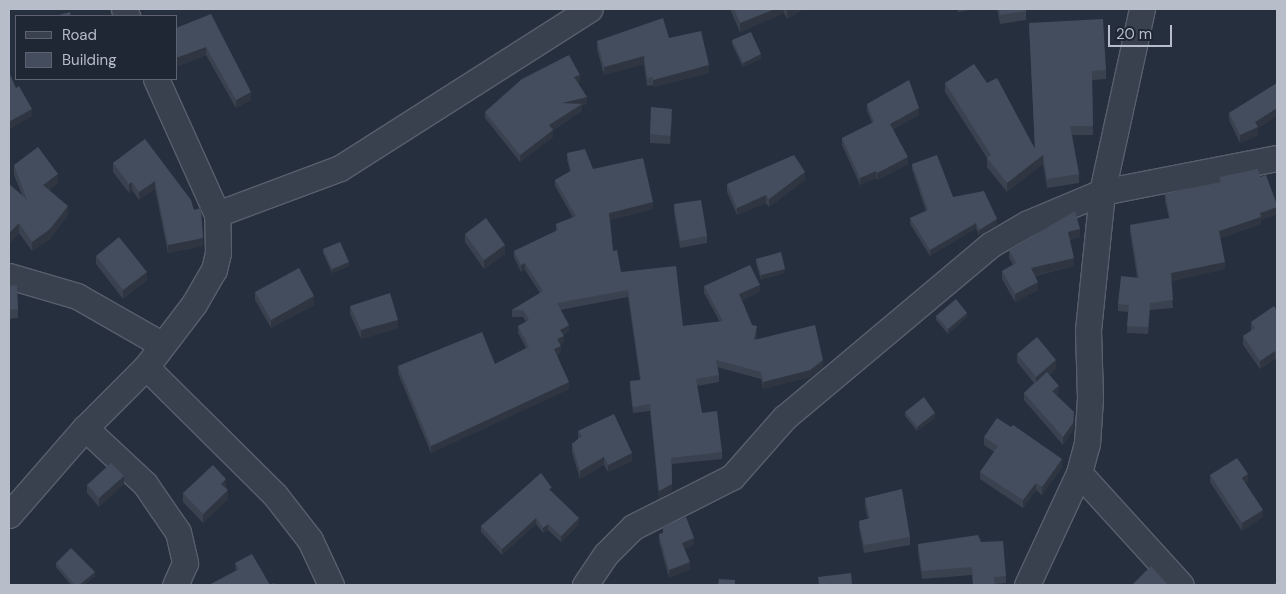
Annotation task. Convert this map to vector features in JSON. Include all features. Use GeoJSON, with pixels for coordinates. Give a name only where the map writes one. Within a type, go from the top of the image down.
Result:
{"type":"FeatureCollection","features":[{"type":"Feature","properties":{"kind":"street"},"geometry":{"type":"LineString","coordinates":[[217,214],[340,168],[590,9]]}},
{"type":"Feature","properties":{"kind":"street"},"geometry":{"type":"LineString","coordinates":[[1027,585],[1079,473],[1087,444],[1090,398],[1088,330],[1102,192],[1142,9]]}},
{"type":"Feature","properties":{"kind":"street"},"geometry":{"type":"LineString","coordinates":[[9,515],[85,428],[146,367],[161,344],[194,304],[214,270],[218,252],[217,214],[156,80]]}},
{"type":"Feature","properties":{"kind":"street"},"geometry":{"type":"LineString","coordinates":[[586,584],[618,540],[633,527],[732,477],[784,418],[990,245],[1028,223],[1102,192],[1277,158]]}},
{"type":"Feature","properties":{"kind":"street"},"geometry":{"type":"LineString","coordinates":[[9,276],[77,296],[161,344]]}},
{"type":"Feature","properties":{"kind":"street"},"geometry":{"type":"LineString","coordinates":[[146,367],[275,495],[310,540],[331,585]]}},
{"type":"Feature","properties":{"kind":"street"},"geometry":{"type":"LineString","coordinates":[[85,428],[145,484],[178,532],[185,563],[175,585]]}},
{"type":"Feature","properties":{"kind":"street"},"geometry":{"type":"LineString","coordinates":[[1079,473],[1181,585]]}},
{"type":"Feature","properties":{"kind":"building"},"geometry":{"type":"Polygon","coordinates":[[[734,9],[775,9],[740,23],[734,9]]]}},
{"type":"Feature","properties":{"kind":"building"},"geometry":{"type":"Polygon","coordinates":[[[999,9],[1026,9],[1026,11],[1000,15],[999,9]]]}},
{"type":"Feature","properties":{"kind":"building"},"geometry":{"type":"Polygon","coordinates":[[[70,12],[71,15],[59,15],[70,12]]]}},
{"type":"Feature","properties":{"kind":"building"},"geometry":{"type":"Polygon","coordinates":[[[211,14],[251,92],[236,100],[206,47],[178,57],[178,27],[211,14]]]}},
{"type":"Feature","properties":{"kind":"building"},"geometry":{"type":"Polygon","coordinates":[[[663,18],[669,38],[701,31],[709,65],[653,80],[653,77],[647,78],[644,56],[604,67],[597,41],[663,18]]]}},
{"type":"Feature","properties":{"kind":"building"},"geometry":{"type":"Polygon","coordinates":[[[1103,19],[1106,70],[1092,71],[1093,126],[1070,126],[1079,174],[1047,179],[1043,155],[1007,183],[987,158],[991,155],[945,83],[974,64],[987,83],[997,78],[1035,149],[1029,23],[1103,19]]]}},
{"type":"Feature","properties":{"kind":"building"},"geometry":{"type":"Polygon","coordinates":[[[751,32],[761,54],[743,63],[732,40],[751,32]]]}},
{"type":"Feature","properties":{"kind":"building"},"geometry":{"type":"Polygon","coordinates":[[[569,55],[580,75],[574,77],[587,97],[562,103],[582,104],[549,125],[553,130],[520,155],[485,112],[522,79],[569,55]]]}},
{"type":"Feature","properties":{"kind":"building"},"geometry":{"type":"Polygon","coordinates":[[[9,72],[16,88],[19,86],[32,109],[9,122],[9,72]]]}},
{"type":"Feature","properties":{"kind":"building"},"geometry":{"type":"Polygon","coordinates":[[[909,80],[919,108],[890,124],[908,157],[877,173],[876,171],[860,178],[842,138],[874,122],[867,104],[909,80]]]}},
{"type":"Feature","properties":{"kind":"building"},"geometry":{"type":"Polygon","coordinates":[[[1277,83],[1277,108],[1255,122],[1258,127],[1240,135],[1229,113],[1277,83]]]}},
{"type":"Feature","properties":{"kind":"building"},"geometry":{"type":"Polygon","coordinates":[[[651,107],[672,109],[670,136],[650,134],[651,107]]]}},
{"type":"Feature","properties":{"kind":"building"},"geometry":{"type":"Polygon","coordinates":[[[145,139],[191,200],[194,210],[201,208],[203,238],[168,245],[155,181],[139,192],[132,182],[129,184],[113,163],[145,139]]]}},
{"type":"Feature","properties":{"kind":"building"},"geometry":{"type":"Polygon","coordinates":[[[38,147],[58,174],[43,185],[68,206],[50,229],[32,242],[19,223],[9,233],[9,184],[27,200],[14,165],[38,147]]]}},
{"type":"Feature","properties":{"kind":"building"},"geometry":{"type":"Polygon","coordinates":[[[585,149],[593,169],[643,158],[653,202],[609,213],[613,251],[617,250],[621,272],[676,266],[683,326],[723,321],[704,286],[750,265],[760,285],[739,294],[752,325],[757,326],[754,340],[815,325],[823,360],[810,370],[763,382],[761,372],[716,360],[719,375],[696,379],[702,413],[717,411],[722,452],[671,458],[672,484],[659,491],[650,404],[633,407],[630,381],[641,380],[628,290],[557,303],[569,325],[560,330],[564,336],[557,339],[561,346],[554,349],[569,382],[431,446],[398,366],[482,332],[495,364],[529,347],[518,326],[529,320],[523,310],[512,310],[543,291],[525,263],[521,265],[514,251],[558,230],[556,224],[576,216],[555,180],[571,171],[567,153],[585,149]]]}},
{"type":"Feature","properties":{"kind":"building"},"geometry":{"type":"Polygon","coordinates":[[[794,155],[805,172],[769,199],[766,195],[737,208],[727,184],[794,155]]]}},
{"type":"Feature","properties":{"kind":"building"},"geometry":{"type":"Polygon","coordinates":[[[937,155],[953,197],[984,191],[997,219],[979,230],[976,223],[930,250],[910,218],[928,210],[912,164],[937,155]]]}},
{"type":"Feature","properties":{"kind":"building"},"geometry":{"type":"Polygon","coordinates":[[[1258,169],[1260,177],[1266,175],[1277,207],[1260,213],[1261,217],[1219,231],[1225,262],[1171,273],[1173,300],[1150,303],[1148,327],[1127,326],[1129,305],[1118,304],[1121,276],[1139,278],[1130,225],[1170,218],[1165,194],[1221,182],[1219,177],[1258,169]]]}},
{"type":"Feature","properties":{"kind":"building"},"geometry":{"type":"Polygon","coordinates":[[[701,200],[707,236],[680,241],[674,204],[701,200]]]}},
{"type":"Feature","properties":{"kind":"building"},"geometry":{"type":"Polygon","coordinates":[[[1075,211],[1080,229],[1068,232],[1074,258],[1031,268],[1038,282],[1015,294],[1002,271],[1016,263],[1009,250],[1075,211]]]}},
{"type":"Feature","properties":{"kind":"building"},"geometry":{"type":"Polygon","coordinates":[[[486,218],[505,245],[484,260],[465,234],[486,218]]]}},
{"type":"Feature","properties":{"kind":"building"},"geometry":{"type":"Polygon","coordinates":[[[119,237],[147,272],[123,290],[96,256],[119,237]]]}},
{"type":"Feature","properties":{"kind":"building"},"geometry":{"type":"Polygon","coordinates":[[[340,242],[349,262],[332,269],[323,249],[340,242]]]}},
{"type":"Feature","properties":{"kind":"building"},"geometry":{"type":"Polygon","coordinates":[[[781,252],[785,269],[761,275],[756,259],[781,252]]]}},
{"type":"Feature","properties":{"kind":"building"},"geometry":{"type":"Polygon","coordinates":[[[299,268],[314,296],[271,320],[255,292],[299,268]]]}},
{"type":"Feature","properties":{"kind":"building"},"geometry":{"type":"Polygon","coordinates":[[[17,285],[18,309],[9,310],[9,286],[17,285]]]}},
{"type":"Feature","properties":{"kind":"building"},"geometry":{"type":"Polygon","coordinates":[[[390,293],[398,320],[361,330],[350,306],[390,293]]]}},
{"type":"Feature","properties":{"kind":"building"},"geometry":{"type":"Polygon","coordinates":[[[956,299],[967,313],[948,329],[936,316],[956,299]]]}},
{"type":"Feature","properties":{"kind":"building"},"geometry":{"type":"Polygon","coordinates":[[[1274,306],[1277,311],[1277,354],[1275,351],[1260,361],[1243,336],[1255,328],[1251,322],[1274,306]]]}},
{"type":"Feature","properties":{"kind":"building"},"geometry":{"type":"Polygon","coordinates":[[[1037,337],[1056,360],[1036,377],[1017,354],[1037,337]]]}},
{"type":"Feature","properties":{"kind":"building"},"geometry":{"type":"Polygon","coordinates":[[[1047,372],[1059,386],[1052,391],[1074,412],[1073,423],[1063,437],[1024,393],[1047,372]]]}},
{"type":"Feature","properties":{"kind":"building"},"geometry":{"type":"Polygon","coordinates":[[[924,397],[935,413],[917,427],[905,412],[924,397]]]}},
{"type":"Feature","properties":{"kind":"building"},"geometry":{"type":"Polygon","coordinates":[[[614,414],[632,453],[608,465],[604,457],[580,471],[572,444],[582,436],[578,431],[614,414]]]}},
{"type":"Feature","properties":{"kind":"building"},"geometry":{"type":"Polygon","coordinates":[[[997,418],[1011,427],[1013,425],[1062,459],[1042,487],[1036,483],[1023,500],[980,472],[998,446],[984,437],[997,418]]]}},
{"type":"Feature","properties":{"kind":"building"},"geometry":{"type":"Polygon","coordinates":[[[1237,458],[1248,474],[1242,478],[1263,510],[1242,523],[1210,475],[1237,458]]]}},
{"type":"Feature","properties":{"kind":"building"},"geometry":{"type":"Polygon","coordinates":[[[111,463],[124,476],[99,498],[87,485],[111,463]]]}},
{"type":"Feature","properties":{"kind":"building"},"geometry":{"type":"Polygon","coordinates":[[[213,465],[226,479],[221,484],[228,490],[203,514],[183,493],[213,465]]]}},
{"type":"Feature","properties":{"kind":"building"},"geometry":{"type":"Polygon","coordinates":[[[541,473],[552,488],[549,489],[579,518],[561,536],[548,524],[543,528],[536,518],[502,549],[481,526],[541,473]]]}},
{"type":"Feature","properties":{"kind":"building"},"geometry":{"type":"Polygon","coordinates":[[[902,489],[910,537],[864,545],[859,521],[870,518],[865,498],[902,489]]]}},
{"type":"Feature","properties":{"kind":"building"},"geometry":{"type":"Polygon","coordinates":[[[686,517],[694,538],[682,543],[690,562],[669,570],[659,534],[663,533],[663,527],[686,517]]]}},
{"type":"Feature","properties":{"kind":"building"},"geometry":{"type":"Polygon","coordinates":[[[978,535],[981,542],[1003,541],[1006,576],[994,577],[995,585],[973,585],[972,567],[922,571],[918,544],[978,535]]]}},
{"type":"Feature","properties":{"kind":"building"},"geometry":{"type":"Polygon","coordinates":[[[71,548],[95,572],[79,585],[75,585],[56,563],[71,548]]]}},
{"type":"Feature","properties":{"kind":"building"},"geometry":{"type":"Polygon","coordinates":[[[252,554],[270,585],[209,585],[239,569],[235,563],[252,554]]]}},
{"type":"Feature","properties":{"kind":"building"},"geometry":{"type":"Polygon","coordinates":[[[1151,566],[1168,585],[1132,585],[1151,566]]]}},
{"type":"Feature","properties":{"kind":"building"},"geometry":{"type":"Polygon","coordinates":[[[851,573],[852,585],[819,585],[818,577],[851,573]]]}},
{"type":"Feature","properties":{"kind":"building"},"geometry":{"type":"Polygon","coordinates":[[[719,579],[735,580],[735,585],[718,585],[719,579]]]}}]}
